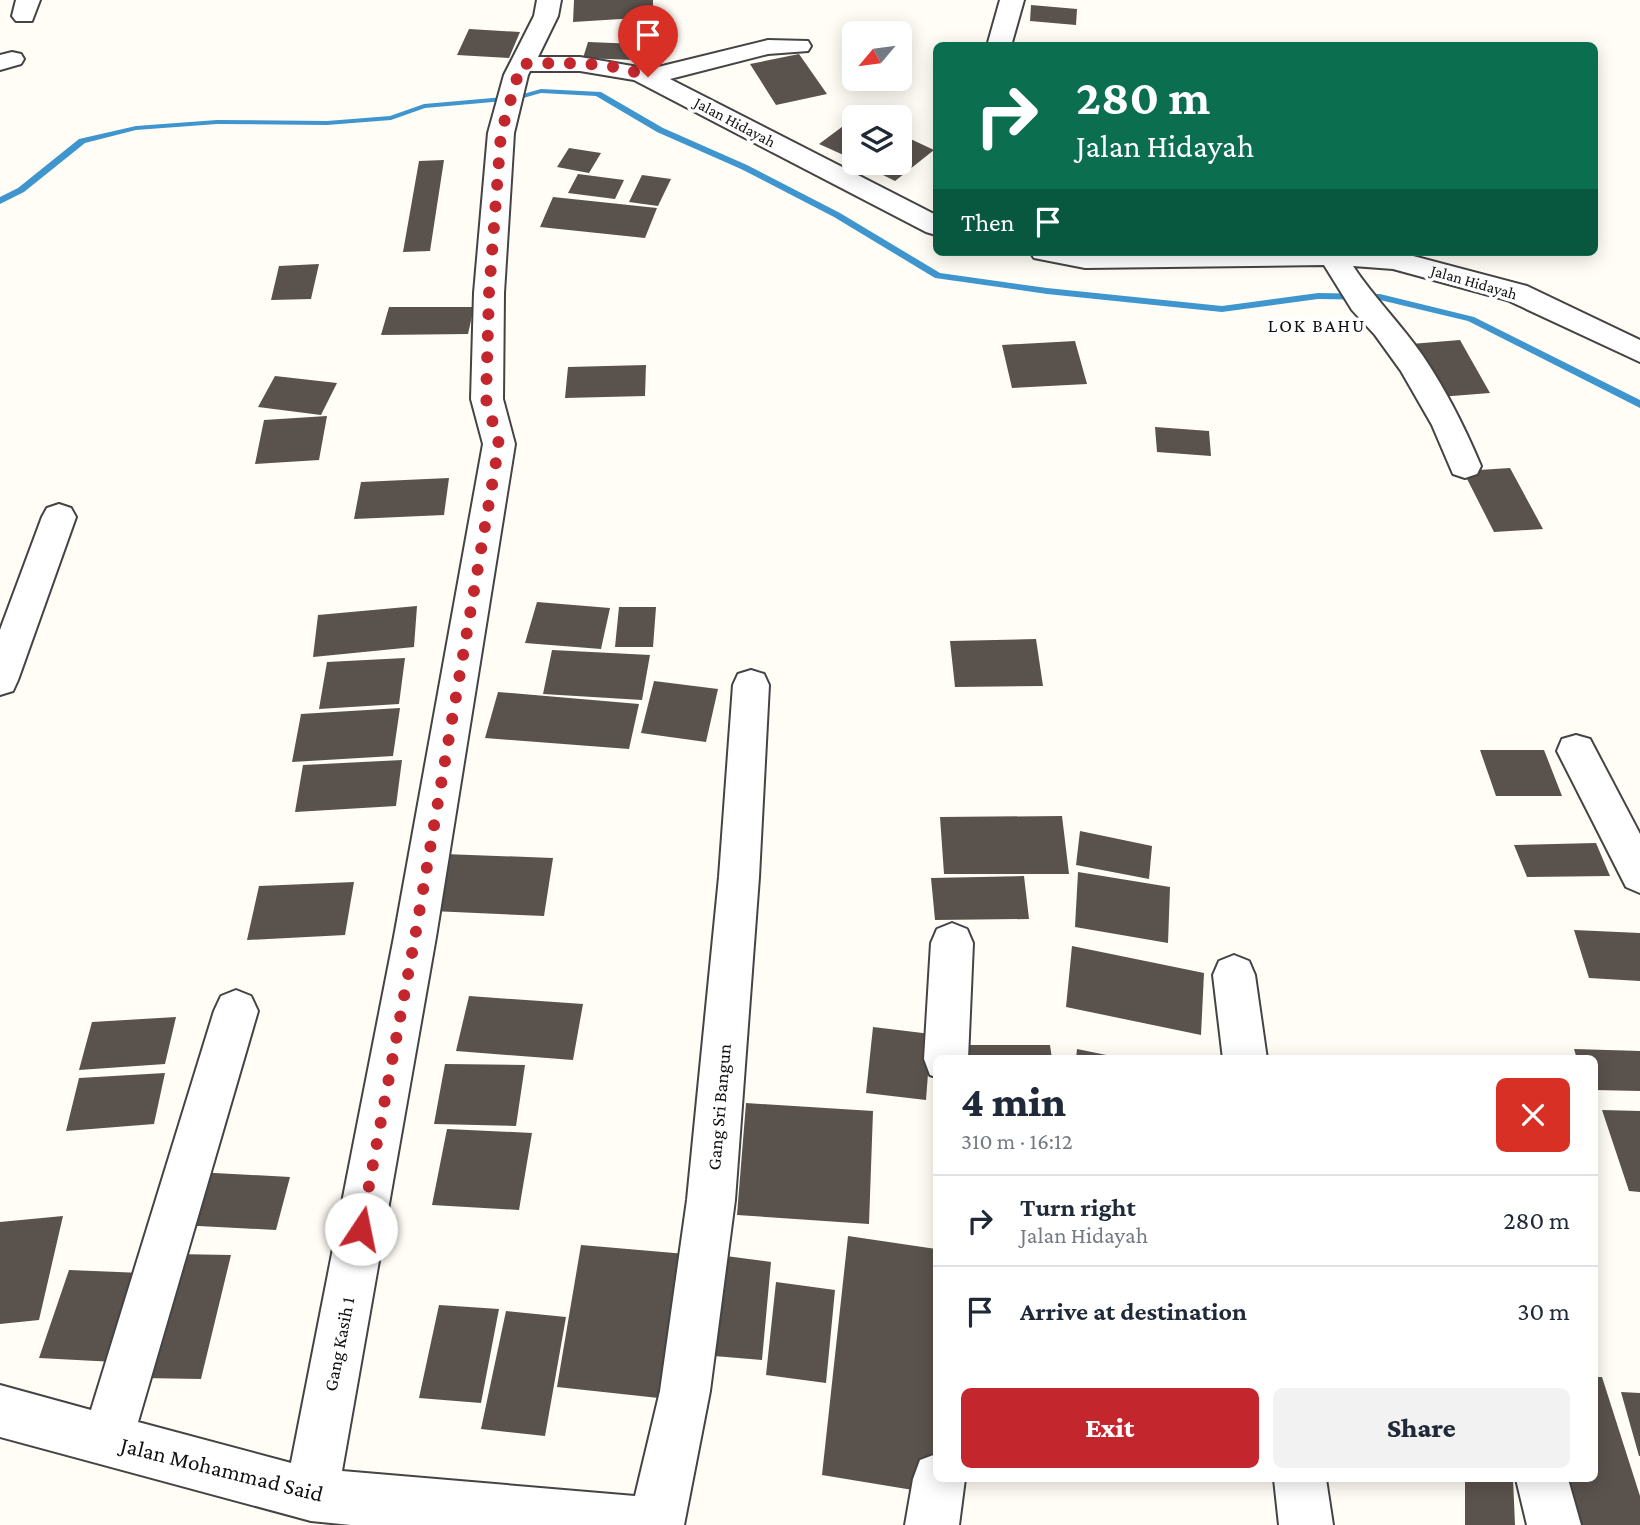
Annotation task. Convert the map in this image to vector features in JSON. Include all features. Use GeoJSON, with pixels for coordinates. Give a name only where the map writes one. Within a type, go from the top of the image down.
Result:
{"type":"FeatureCollection","features":[{"type":"Feature","properties":{"kind":"street","name":"Gang Kasih 1"},"geometry":{"type":"LineString","coordinates":[[311,1495],[415,937],[499,444],[486,399],[489,293],[501,133],[518,70],[546,16],[549,0]]}},
{"type":"Feature","properties":{"kind":"street"},"geometry":{"type":"LineString","coordinates":[[1000,42],[1012,0]]}},
{"type":"Feature","properties":{"kind":"street"},"geometry":{"type":"LineString","coordinates":[[648,77],[768,47],[788,44],[799,46]]}},
{"type":"Feature","properties":{"kind":"street","name":"Jalan Hidayah"},"geometry":{"type":"LineString","coordinates":[[518,70],[580,64],[629,71],[648,77],[933,220]]}},
{"type":"Feature","properties":{"kind":"street","name":"Jalan Hidayah"},"geometry":{"type":"LineString","coordinates":[[1067,256],[1085,259],[1227,256]]}},
{"type":"Feature","properties":{"kind":"street"},"geometry":{"type":"LineString","coordinates":[[1324,256],[1387,328],[1413,365],[1448,425],[1465,466]]}},
{"type":"Feature","properties":{"kind":"street","name":"Jalan Hidayah"},"geometry":{"type":"LineString","coordinates":[[1346,256],[1393,260],[1517,293],[1640,352]]}},
{"type":"Feature","properties":{"kind":"street"},"geometry":{"type":"LineString","coordinates":[[0,680],[59,517]]}},
{"type":"Feature","properties":{"kind":"street","name":"Gang Sri Bangun"},"geometry":{"type":"LineString","coordinates":[[656,1525],[685,1391],[711,1200],[740,877],[751,685]]}},
{"type":"Feature","properties":{"kind":"street"},"geometry":{"type":"LineString","coordinates":[[1576,751],[1640,874]]}},
{"type":"Feature","properties":{"kind":"street"},"geometry":{"type":"LineString","coordinates":[[946,1055],[951,943]]}},
{"type":"Feature","properties":{"kind":"street"},"geometry":{"type":"LineString","coordinates":[[1234,975],[1244,1055]]}},
{"type":"Feature","properties":{"kind":"street"},"geometry":{"type":"LineString","coordinates":[[107,1440],[236,1011]]}},
{"type":"Feature","properties":{"kind":"street","name":"Jalan Mohammad Said"},"geometry":{"type":"LineString","coordinates":[[0,1411],[311,1495],[656,1525]]}},
{"type":"Feature","properties":{"kind":"street"},"geometry":{"type":"LineString","coordinates":[[932,1525],[939,1482]]}},
{"type":"Feature","properties":{"kind":"street"},"geometry":{"type":"LineString","coordinates":[[1300,1482],[1306,1525]]}},
{"type":"Feature","properties":{"kind":"street"},"geometry":{"type":"LineString","coordinates":[[1543,1482],[1554,1525]]}},
{"type":"Feature","properties":{"kind":"building"},"geometry":{"type":"Polygon","coordinates":[[[574,0],[653,0],[653,17],[573,22],[574,0]]]}},
{"type":"Feature","properties":{"kind":"building"},"geometry":{"type":"Polygon","coordinates":[[[1031,5],[1077,9],[1076,25],[1030,21],[1031,5]]]}},
{"type":"Feature","properties":{"kind":"building"},"geometry":{"type":"Polygon","coordinates":[[[469,29],[520,32],[509,58],[457,55],[469,29]]]}},
{"type":"Feature","properties":{"kind":"building"},"geometry":{"type":"Polygon","coordinates":[[[588,42],[638,44],[634,60],[583,58],[588,42]]]}},
{"type":"Feature","properties":{"kind":"building"},"geometry":{"type":"Polygon","coordinates":[[[799,54],[827,94],[776,105],[750,64],[799,54]]]}},
{"type":"Feature","properties":{"kind":"building"},"geometry":{"type":"Polygon","coordinates":[[[842,127],[842,154],[819,144],[842,127]]]}},
{"type":"Feature","properties":{"kind":"building"},"geometry":{"type":"Polygon","coordinates":[[[912,140],[933,151],[912,167],[912,140]]]}},
{"type":"Feature","properties":{"kind":"building"},"geometry":{"type":"Polygon","coordinates":[[[569,148],[601,153],[589,173],[557,167],[569,148]]]}},
{"type":"Feature","properties":{"kind":"building"},"geometry":{"type":"Polygon","coordinates":[[[444,160],[430,251],[403,252],[419,161],[444,160]]]}},
{"type":"Feature","properties":{"kind":"building"},"geometry":{"type":"Polygon","coordinates":[[[578,174],[624,180],[615,199],[568,193],[578,174]]]}},
{"type":"Feature","properties":{"kind":"building"},"geometry":{"type":"Polygon","coordinates":[[[642,175],[671,179],[658,206],[629,202],[642,175]]]}},
{"type":"Feature","properties":{"kind":"building"},"geometry":{"type":"Polygon","coordinates":[[[883,175],[903,175],[895,181],[883,175]]]}},
{"type":"Feature","properties":{"kind":"building"},"geometry":{"type":"Polygon","coordinates":[[[553,197],[657,208],[645,238],[540,227],[553,197]]]}},
{"type":"Feature","properties":{"kind":"building"},"geometry":{"type":"Polygon","coordinates":[[[319,264],[311,299],[271,300],[279,266],[319,264]]]}},
{"type":"Feature","properties":{"kind":"building"},"geometry":{"type":"Polygon","coordinates":[[[389,307],[474,307],[468,334],[381,335],[389,307]]]}},
{"type":"Feature","properties":{"kind":"building"},"geometry":{"type":"Polygon","coordinates":[[[1460,340],[1490,393],[1439,397],[1411,344],[1460,340]]]}},
{"type":"Feature","properties":{"kind":"building"},"geometry":{"type":"Polygon","coordinates":[[[1075,341],[1087,384],[1012,388],[1002,345],[1075,341]]]}},
{"type":"Feature","properties":{"kind":"building"},"geometry":{"type":"Polygon","coordinates":[[[646,365],[645,396],[565,398],[568,367],[646,365]]]}},
{"type":"Feature","properties":{"kind":"building"},"geometry":{"type":"Polygon","coordinates":[[[275,376],[337,383],[321,415],[258,407],[275,376]]]}},
{"type":"Feature","properties":{"kind":"building"},"geometry":{"type":"Polygon","coordinates":[[[327,416],[319,460],[255,464],[264,420],[327,416]]]}},
{"type":"Feature","properties":{"kind":"building"},"geometry":{"type":"Polygon","coordinates":[[[1155,427],[1209,431],[1211,456],[1157,452],[1155,427]]]}},
{"type":"Feature","properties":{"kind":"building"},"geometry":{"type":"Polygon","coordinates":[[[1510,468],[1543,529],[1494,532],[1463,471],[1510,468]]]}},
{"type":"Feature","properties":{"kind":"building"},"geometry":{"type":"Polygon","coordinates":[[[449,478],[444,515],[354,519],[361,482],[449,478]]]}},
{"type":"Feature","properties":{"kind":"building"},"geometry":{"type":"Polygon","coordinates":[[[537,602],[610,608],[601,649],[525,643],[537,602]]]}},
{"type":"Feature","properties":{"kind":"building"},"geometry":{"type":"Polygon","coordinates":[[[417,606],[414,647],[313,657],[318,615],[417,606]]]}},
{"type":"Feature","properties":{"kind":"building"},"geometry":{"type":"Polygon","coordinates":[[[619,607],[656,607],[653,647],[615,647],[619,607]]]}},
{"type":"Feature","properties":{"kind":"building"},"geometry":{"type":"Polygon","coordinates":[[[1036,639],[1043,686],[955,687],[950,641],[1036,639]]]}},
{"type":"Feature","properties":{"kind":"building"},"geometry":{"type":"Polygon","coordinates":[[[552,650],[650,655],[642,700],[543,694],[552,650]]]}},
{"type":"Feature","properties":{"kind":"building"},"geometry":{"type":"Polygon","coordinates":[[[405,658],[399,704],[319,709],[327,662],[405,658]]]}},
{"type":"Feature","properties":{"kind":"building"},"geometry":{"type":"Polygon","coordinates":[[[654,681],[718,689],[706,742],[641,733],[654,681]]]}},
{"type":"Feature","properties":{"kind":"building"},"geometry":{"type":"Polygon","coordinates":[[[498,692],[639,704],[629,749],[485,738],[498,692]]]}},
{"type":"Feature","properties":{"kind":"building"},"geometry":{"type":"Polygon","coordinates":[[[400,708],[393,756],[292,762],[301,714],[400,708]]]}},
{"type":"Feature","properties":{"kind":"building"},"geometry":{"type":"Polygon","coordinates":[[[1480,750],[1544,750],[1562,796],[1496,796],[1480,750]]]}},
{"type":"Feature","properties":{"kind":"building"},"geometry":{"type":"Polygon","coordinates":[[[402,760],[396,806],[295,812],[303,765],[402,760]]]}},
{"type":"Feature","properties":{"kind":"building"},"geometry":{"type":"Polygon","coordinates":[[[1062,816],[1069,874],[944,874],[940,817],[1062,816]]]}},
{"type":"Feature","properties":{"kind":"building"},"geometry":{"type":"Polygon","coordinates":[[[1080,831],[1152,846],[1149,879],[1076,865],[1080,831]]]}},
{"type":"Feature","properties":{"kind":"building"},"geometry":{"type":"Polygon","coordinates":[[[1596,843],[1610,876],[1527,877],[1514,845],[1596,843]]]}},
{"type":"Feature","properties":{"kind":"building"},"geometry":{"type":"Polygon","coordinates":[[[444,854],[553,858],[544,916],[432,911],[444,854]]]}},
{"type":"Feature","properties":{"kind":"building"},"geometry":{"type":"Polygon","coordinates":[[[1078,872],[1170,887],[1168,943],[1075,927],[1078,872]]]}},
{"type":"Feature","properties":{"kind":"building"},"geometry":{"type":"Polygon","coordinates":[[[1024,876],[1029,919],[935,920],[931,878],[1024,876]]]}},
{"type":"Feature","properties":{"kind":"building"},"geometry":{"type":"Polygon","coordinates":[[[354,882],[345,935],[247,940],[259,886],[354,882]]]}},
{"type":"Feature","properties":{"kind":"building"},"geometry":{"type":"Polygon","coordinates":[[[1574,930],[1640,933],[1640,981],[1589,978],[1574,930]]]}},
{"type":"Feature","properties":{"kind":"building"},"geometry":{"type":"Polygon","coordinates":[[[1072,946],[1204,973],[1201,1035],[1066,1007],[1072,946]]]}},
{"type":"Feature","properties":{"kind":"building"},"geometry":{"type":"Polygon","coordinates":[[[469,996],[583,1004],[573,1060],[456,1051],[469,996]]]}},
{"type":"Feature","properties":{"kind":"building"},"geometry":{"type":"Polygon","coordinates":[[[176,1017],[165,1064],[79,1070],[92,1022],[176,1017]]]}},
{"type":"Feature","properties":{"kind":"building"},"geometry":{"type":"Polygon","coordinates":[[[873,1027],[931,1034],[926,1100],[866,1093],[873,1027]]]}},
{"type":"Feature","properties":{"kind":"building"},"geometry":{"type":"Polygon","coordinates":[[[954,1045],[1050,1045],[1051,1055],[955,1055],[954,1045]]]}},
{"type":"Feature","properties":{"kind":"building"},"geometry":{"type":"Polygon","coordinates":[[[1077,1049],[1106,1055],[1076,1055],[1077,1049]]]}},
{"type":"Feature","properties":{"kind":"building"},"geometry":{"type":"Polygon","coordinates":[[[1574,1049],[1640,1051],[1640,1091],[1598,1090],[1598,1055],[1576,1055],[1574,1049]]]}},
{"type":"Feature","properties":{"kind":"building"},"geometry":{"type":"Polygon","coordinates":[[[445,1064],[525,1065],[516,1126],[434,1124],[445,1064]]]}},
{"type":"Feature","properties":{"kind":"building"},"geometry":{"type":"Polygon","coordinates":[[[165,1073],[154,1124],[66,1131],[79,1078],[165,1073]]]}},
{"type":"Feature","properties":{"kind":"building"},"geometry":{"type":"Polygon","coordinates":[[[746,1103],[873,1111],[869,1224],[737,1215],[746,1103]]]}},
{"type":"Feature","properties":{"kind":"building"},"geometry":{"type":"Polygon","coordinates":[[[1602,1110],[1640,1111],[1640,1192],[1629,1191],[1602,1110]]]}},
{"type":"Feature","properties":{"kind":"building"},"geometry":{"type":"Polygon","coordinates":[[[447,1129],[532,1133],[519,1210],[432,1205],[447,1129]]]}},
{"type":"Feature","properties":{"kind":"building"},"geometry":{"type":"Polygon","coordinates":[[[196,1172],[290,1177],[276,1230],[179,1225],[196,1172]]]}},
{"type":"Feature","properties":{"kind":"building"},"geometry":{"type":"Polygon","coordinates":[[[63,1216],[39,1320],[0,1324],[0,1222],[63,1216]]]}},
{"type":"Feature","properties":{"kind":"building"},"geometry":{"type":"Polygon","coordinates":[[[848,1236],[933,1249],[931,1493],[822,1475],[848,1236]]]}},
{"type":"Feature","properties":{"kind":"building"},"geometry":{"type":"Polygon","coordinates":[[[581,1245],[686,1254],[668,1399],[557,1387],[581,1245]]]}},
{"type":"Feature","properties":{"kind":"building"},"geometry":{"type":"Polygon","coordinates":[[[174,1254],[231,1255],[201,1379],[141,1378],[174,1254]]]}},
{"type":"Feature","properties":{"kind":"building"},"geometry":{"type":"Polygon","coordinates":[[[726,1256],[771,1262],[762,1360],[714,1356],[726,1256]]]}},
{"type":"Feature","properties":{"kind":"building"},"geometry":{"type":"Polygon","coordinates":[[[69,1270],[142,1273],[115,1362],[39,1358],[69,1270]]]}},
{"type":"Feature","properties":{"kind":"building"},"geometry":{"type":"Polygon","coordinates":[[[776,1282],[835,1290],[826,1383],[766,1375],[776,1282]]]}},
{"type":"Feature","properties":{"kind":"building"},"geometry":{"type":"Polygon","coordinates":[[[439,1305],[499,1309],[481,1403],[419,1398],[439,1305]]]}},
{"type":"Feature","properties":{"kind":"building"},"geometry":{"type":"Polygon","coordinates":[[[506,1311],[566,1317],[545,1436],[481,1429],[506,1311]]]}},
{"type":"Feature","properties":{"kind":"building"},"geometry":{"type":"Polygon","coordinates":[[[1598,1377],[1602,1377],[1640,1496],[1640,1525],[1578,1525],[1565,1482],[1598,1482],[1598,1377]]]}},
{"type":"Feature","properties":{"kind":"building"},"geometry":{"type":"Polygon","coordinates":[[[1621,1392],[1640,1393],[1640,1456],[1639,1456],[1621,1392]]]}},
{"type":"Feature","properties":{"kind":"building"},"geometry":{"type":"Polygon","coordinates":[[[1465,1482],[1513,1482],[1515,1525],[1465,1525],[1465,1482]]]}},
{"type":"Feature","properties":{"kind":"waterway"},"geometry":{"type":"LineString","coordinates":[[0,201],[21,190],[82,141],[136,128],[217,122],[327,123],[391,118],[424,106],[516,98],[541,91],[598,94],[660,130],[744,167],[837,215],[938,276],[1047,291],[1222,309],[1318,296],[1380,297],[1471,319],[1640,404]]}},
{"type":"Feature","properties":{"kind":"district","name":"LOK BAHU"},"geometry":{"type":"Point","coordinates":[1317,325]}},
{"type":"Feature","properties":{"kind":"route"},"geometry":{"type":"LineString","coordinates":[[361,1229],[415,937],[499,444],[486,399],[489,293],[501,133],[521,64],[580,64],[617,68],[648,77]]}}]}
